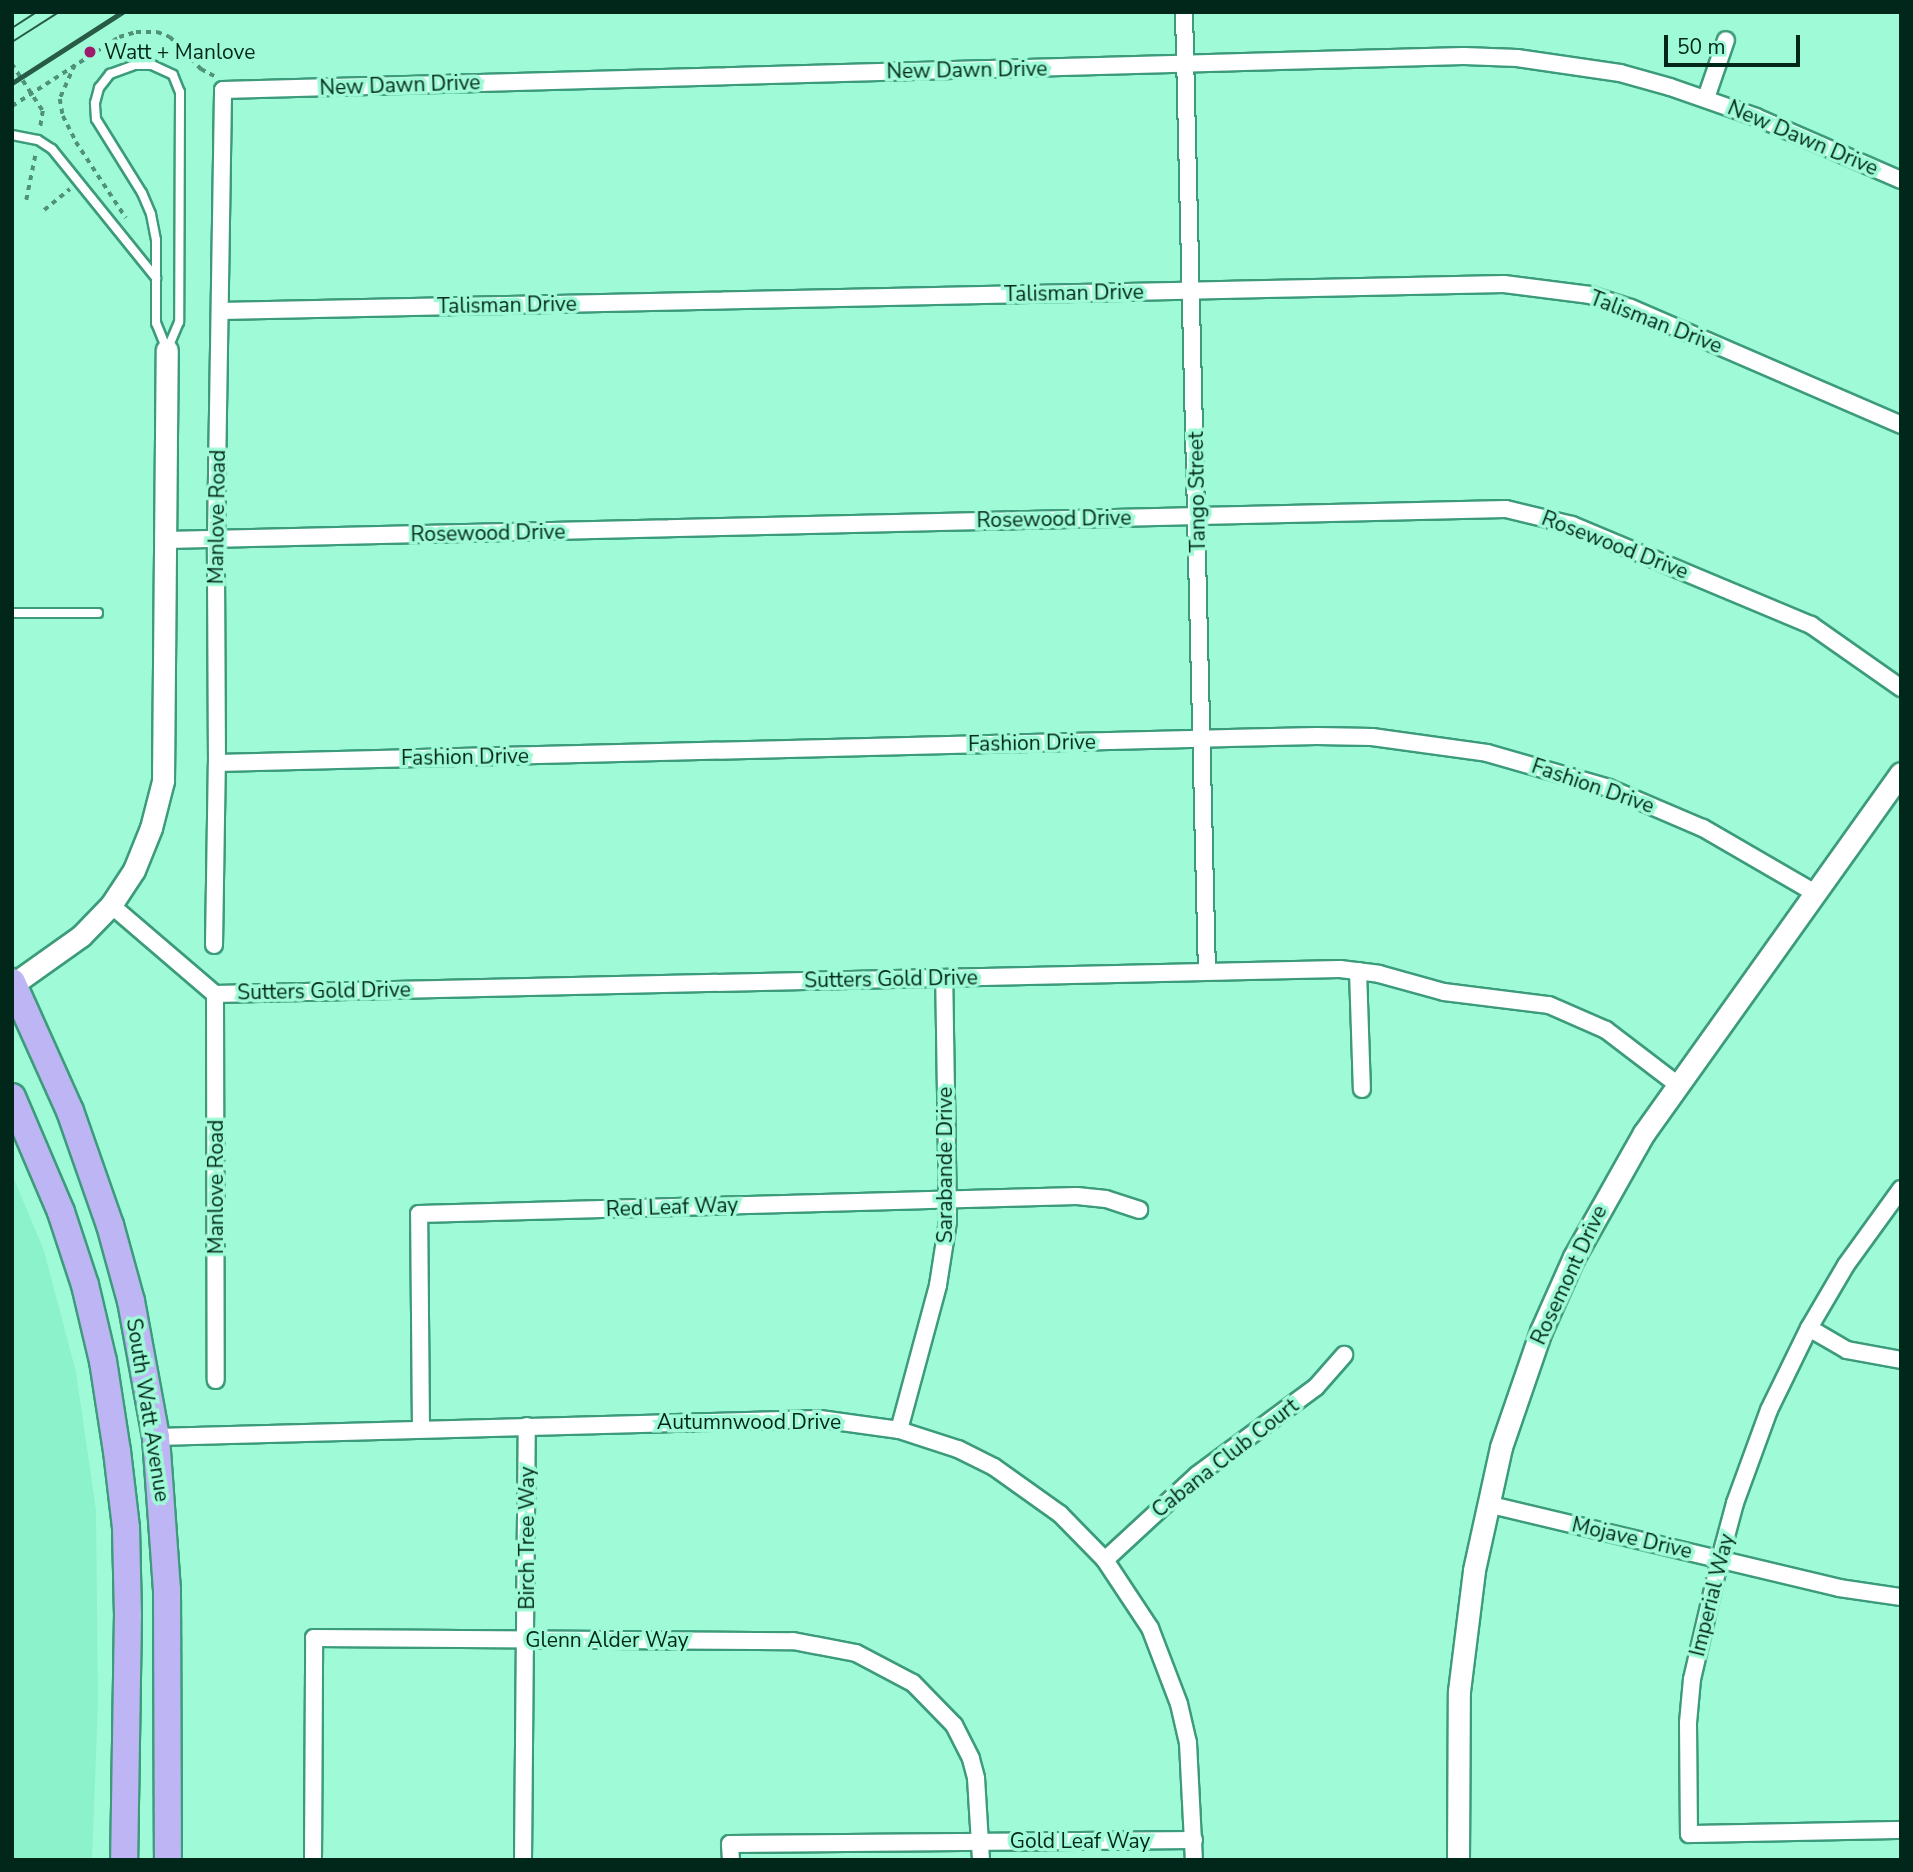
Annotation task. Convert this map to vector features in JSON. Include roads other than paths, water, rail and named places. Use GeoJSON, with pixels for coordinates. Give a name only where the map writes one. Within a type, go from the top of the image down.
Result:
{"type":"FeatureCollection","features":[{"type":"Feature","properties":{"kind":"main road","name":"South Watt Avenue"},"geometry":{"type":"LineString","coordinates":[[13,984],[70,1111],[110,1225],[131,1301],[156,1437],[167,1589],[168,1860]]}},
{"type":"Feature","properties":{"kind":"main road","name":"South Watt Avenue"},"geometry":{"type":"LineString","coordinates":[[12,1097],[61,1212],[85,1285],[103,1361],[117,1451],[126,1528],[128,1614],[124,1860]]}},
{"type":"Feature","properties":{"kind":"street","name":"Tango Street"},"geometry":{"type":"LineString","coordinates":[[1184,12],[1207,971]]}},
{"type":"Feature","properties":{"kind":"street","name":"New Dawn Drive"},"geometry":{"type":"LineString","coordinates":[[1706,98],[1726,40]]}},
{"type":"Feature","properties":{"kind":"street","name":"New Dawn Drive"},"geometry":{"type":"LineString","coordinates":[[223,90],[1464,56],[1517,58],[1620,74],[1706,98],[1901,180]]}},
{"type":"Feature","properties":{"kind":"street","name":"Manlove Road"},"geometry":{"type":"LineString","coordinates":[[214,945],[217,763],[216,540],[223,90]]}},
{"type":"Feature","properties":{"kind":"street","name":"Talisman Drive"},"geometry":{"type":"LineString","coordinates":[[220,312],[1504,284],[1590,295],[1652,315],[1901,425]]}},
{"type":"Feature","properties":{"kind":"street"},"geometry":{"type":"LineString","coordinates":[[13,984],[82,936],[111,905],[134,870],[152,828],[163,781],[167,350]]}},
{"type":"Feature","properties":{"kind":"street","name":"Rosewood Drive"},"geometry":{"type":"LineString","coordinates":[[166,540],[1483,508],[1550,517],[1811,625],[1901,688]]}},
{"type":"Feature","properties":{"kind":"street","name":"Fashion Drive"},"geometry":{"type":"LineString","coordinates":[[217,763],[1372,737],[1427,743],[1524,762],[1609,788],[1668,812],[1759,858],[1815,893]]}},
{"type":"Feature","properties":{"kind":"street","name":"Rosemont Drive"},"geometry":{"type":"LineString","coordinates":[[1458,1860],[1460,1691],[1474,1570],[1487,1504],[1520,1389],[1574,1257],[1612,1185],[1677,1084],[1901,774]]}},
{"type":"Feature","properties":{"kind":"street","name":"Sutters Gold Drive"},"geometry":{"type":"LineString","coordinates":[[111,905],[215,994],[1207,971],[1358,971],[1444,992],[1529,1000],[1569,1011],[1606,1030],[1677,1084]]}},
{"type":"Feature","properties":{"kind":"street"},"geometry":{"type":"LineString","coordinates":[[1358,971],[1362,1088]]}},
{"type":"Feature","properties":{"kind":"street","name":"Sarabande Drive"},"geometry":{"type":"LineString","coordinates":[[899,1430],[943,1264],[948,1199],[944,978]]}},
{"type":"Feature","properties":{"kind":"street","name":"Manlove Road"},"geometry":{"type":"LineString","coordinates":[[215,994],[216,1380]]}},
{"type":"Feature","properties":{"kind":"street","name":"Imperial Way"},"geometry":{"type":"LineString","coordinates":[[1901,1189],[1846,1265],[1809,1328],[1764,1422],[1735,1503],[1720,1559],[1692,1679],[1688,1723],[1689,1834],[1901,1830]]}},
{"type":"Feature","properties":{"kind":"street","name":"Red Leaf Way"},"geometry":{"type":"LineString","coordinates":[[421,1429],[419,1214],[1077,1196],[1106,1199],[1139,1210]]}},
{"type":"Feature","properties":{"kind":"street"},"geometry":{"type":"LineString","coordinates":[[1809,1328],[1847,1350],[1901,1360]]}},
{"type":"Feature","properties":{"kind":"street","name":"Cabana Club Court"},"geometry":{"type":"LineString","coordinates":[[1105,1560],[1197,1475],[1316,1387],[1343,1355]]}},
{"type":"Feature","properties":{"kind":"street","name":"Autumnwood Drive"},"geometry":{"type":"LineString","coordinates":[[156,1437],[820,1419],[899,1430],[958,1449],[1028,1489],[1060,1514],[1105,1560],[1150,1629],[1179,1704],[1191,1763],[1194,1860]]}},
{"type":"Feature","properties":{"kind":"street","name":"Birch Tree Way"},"geometry":{"type":"LineString","coordinates":[[523,1860],[527,1426]]}},
{"type":"Feature","properties":{"kind":"street","name":"Mojave Drive"},"geometry":{"type":"LineString","coordinates":[[1487,1504],[1839,1588],[1901,1597]]}},
{"type":"Feature","properties":{"kind":"street","name":"Glenn Alder Way"},"geometry":{"type":"LineString","coordinates":[[313,1860],[314,1638],[793,1641],[833,1647],[876,1662],[928,1695],[963,1741],[976,1778],[981,1860]]}},
{"type":"Feature","properties":{"kind":"street","name":"Gold Leaf Way"},"geometry":{"type":"LineString","coordinates":[[731,1860],[730,1844],[1194,1840]]}},
{"type":"Feature","properties":{"kind":"lane"},"geometry":{"type":"LineString","coordinates":[[135,65],[152,65],[173,75],[180,92],[179,322],[167,350],[156,323],[156,240],[150,214],[142,193],[105,135],[96,114],[99,88],[110,74],[135,65]]}},
{"type":"Feature","properties":{"kind":"lane"},"geometry":{"type":"LineString","coordinates":[[12,135],[38,140],[52,149],[156,278]]}},
{"type":"Feature","properties":{"kind":"lane"},"geometry":{"type":"LineString","coordinates":[[12,613],[98,612]]}},
{"type":"Feature","properties":{"kind":"tram line"},"geometry":{"type":"LineString","coordinates":[[12,28],[37,12]]}},
{"type":"Feature","properties":{"kind":"tram line"},"geometry":{"type":"LineString","coordinates":[[12,42],[59,12]]}},
{"type":"Feature","properties":{"kind":"railway"},"geometry":{"type":"LineString","coordinates":[[12,83],[122,12]]}},
{"type":"Feature","properties":{"kind":"place","name":"Watt + Manlove"},"geometry":{"type":"Point","coordinates":[90,52]}}]}
